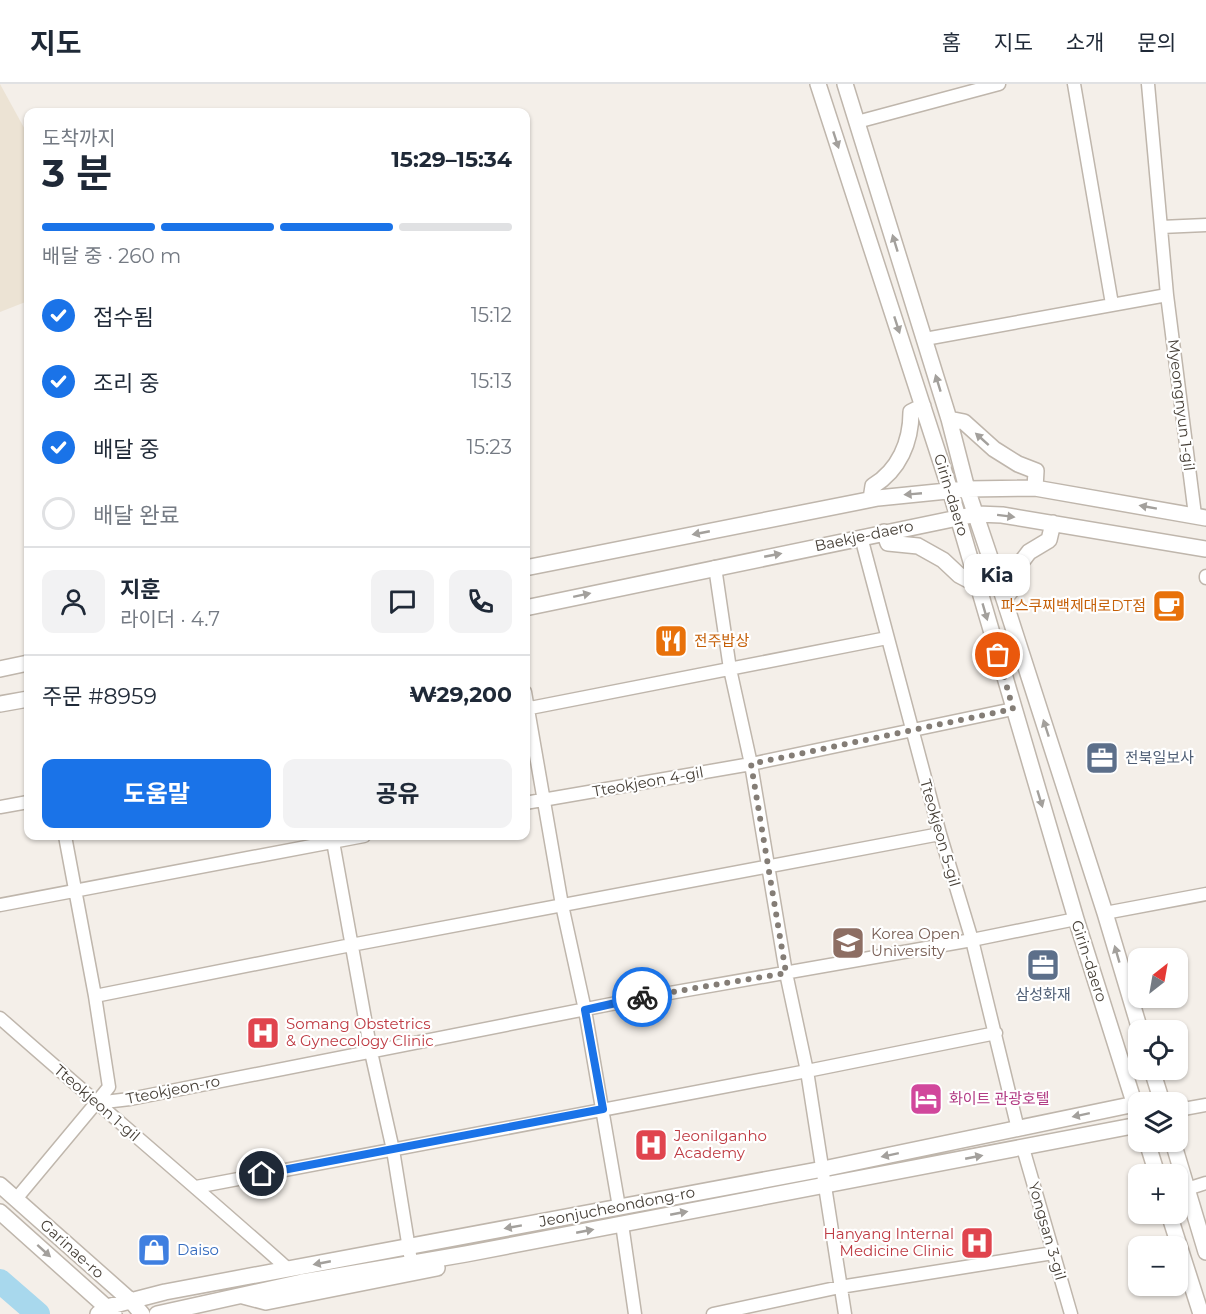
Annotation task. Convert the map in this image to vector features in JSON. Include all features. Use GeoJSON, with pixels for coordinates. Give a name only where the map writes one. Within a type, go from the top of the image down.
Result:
{"type":"FeatureCollection","features":[{"type":"Feature","properties":{"kind":"street","name":"Girin-daero"},"geometry":{"type":"LineString","coordinates":[[819,84],[950,490],[1076,919],[1132,1092]]}},
{"type":"Feature","properties":{"kind":"street","name":"Girin-daero"},"geometry":{"type":"LineString","coordinates":[[845,84],[949,419],[967,489],[1105,913],[1137,1020]]}},
{"type":"Feature","properties":{"kind":"street"},"geometry":{"type":"LineString","coordinates":[[857,122],[999,84]]}},
{"type":"Feature","properties":{"kind":"street"},"geometry":{"type":"LineString","coordinates":[[1074,84],[1112,304]]}},
{"type":"Feature","properties":{"kind":"street","name":"Myeongnyun 1-gil"},"geometry":{"type":"LineString","coordinates":[[1148,84],[1167,295],[1200,517]]}},
{"type":"Feature","properties":{"kind":"street"},"geometry":{"type":"LineString","coordinates":[[1161,227],[1206,225]]}},
{"type":"Feature","properties":{"kind":"street"},"geometry":{"type":"LineString","coordinates":[[924,339],[1167,295]]}},
{"type":"Feature","properties":{"kind":"street"},"geometry":{"type":"LineString","coordinates":[[871,499],[873,486],[883,480],[895,466],[906,447],[911,412],[923,406]]}},
{"type":"Feature","properties":{"kind":"street"},"geometry":{"type":"LineString","coordinates":[[949,419],[964,422],[994,449],[1018,464],[1035,471],[1035,488]]}},
{"type":"Feature","properties":{"kind":"street","name":"Baekje-daero"},"geometry":{"type":"LineString","coordinates":[[530,567],[871,499],[950,490],[1035,488],[1200,517]]}},
{"type":"Feature","properties":{"kind":"street","name":"Baekje-daero"},"geometry":{"type":"LineString","coordinates":[[530,607],[977,514],[1002,515],[1206,549]]}},
{"type":"Feature","properties":{"kind":"street"},"geometry":{"type":"LineString","coordinates":[[1004,599],[1014,587],[1013,573],[1029,552],[1049,540],[1053,523]]}},
{"type":"Feature","properties":{"kind":"street"},"geometry":{"type":"LineString","coordinates":[[884,532],[888,543],[918,546],[943,560],[958,575],[978,585]]}},
{"type":"Feature","properties":{"kind":"street","name":"Tteokjeon 5-gil"},"geometry":{"type":"LineString","coordinates":[[861,537],[940,834],[972,940],[1018,1129]]}},
{"type":"Feature","properties":{"kind":"street"},"geometry":{"type":"LineString","coordinates":[[715,567],[730,669],[751,764],[786,973],[807,1071],[845,1314]]}},
{"type":"Feature","properties":{"kind":"street"},"geometry":{"type":"LineString","coordinates":[[530,707],[887,638]]}},
{"type":"Feature","properties":{"kind":"street"},"geometry":{"type":"LineString","coordinates":[[0,669],[24,664]]}},
{"type":"Feature","properties":{"kind":"street"},"geometry":{"type":"LineString","coordinates":[[0,704],[24,700]]}},
{"type":"Feature","properties":{"kind":"street","name":"Tteokjeon 4-gil"},"geometry":{"type":"LineString","coordinates":[[530,802],[751,764],[1013,709]]}},
{"type":"Feature","properties":{"kind":"street"},"geometry":{"type":"LineString","coordinates":[[530,727],[545,800],[562,905],[585,1010],[619,1207]]}},
{"type":"Feature","properties":{"kind":"street"},"geometry":{"type":"LineString","coordinates":[[0,807],[24,803]]}},
{"type":"Feature","properties":{"kind":"street"},"geometry":{"type":"LineString","coordinates":[[95,996],[351,945],[940,834]]}},
{"type":"Feature","properties":{"kind":"street"},"geometry":{"type":"LineString","coordinates":[[16,1199],[110,1088],[66,840]]}},
{"type":"Feature","properties":{"kind":"street"},"geometry":{"type":"LineString","coordinates":[[5,903],[327,840]]}},
{"type":"Feature","properties":{"kind":"street"},"geometry":{"type":"LineString","coordinates":[[332,840],[371,1052],[393,1150],[410,1254]]}},
{"type":"Feature","properties":{"kind":"street","name":"Girin-daero"},"geometry":{"type":"LineString","coordinates":[[1105,913],[1206,894]]}},
{"type":"Feature","properties":{"kind":"street"},"geometry":{"type":"LineString","coordinates":[[786,973],[1076,919]]}},
{"type":"Feature","properties":{"kind":"street","name":"Tteokjeon-ro"},"geometry":{"type":"LineString","coordinates":[[96,1103],[130,1099],[647,996],[786,973]]}},
{"type":"Feature","properties":{"kind":"street","name":"Tteokjeon 1-gil"},"geometry":{"type":"LineString","coordinates":[[0,1018],[288,1269]]}},
{"type":"Feature","properties":{"kind":"street"},"geometry":{"type":"LineString","coordinates":[[196,1187],[996,1033]]}},
{"type":"Feature","properties":{"kind":"street"},"geometry":{"type":"LineString","coordinates":[[1188,1109],[1206,1106]]}},
{"type":"Feature","properties":{"kind":"street","name":"Jeonjucheondong-ro"},"geometry":{"type":"LineString","coordinates":[[157,1314],[204,1308],[240,1295],[619,1207],[1128,1110]]}},
{"type":"Feature","properties":{"kind":"street","name":"Jeonjucheondong-ro"},"geometry":{"type":"LineString","coordinates":[[106,1312],[131,1301],[165,1292],[288,1269],[410,1254],[466,1254],[1128,1127]]}},
{"type":"Feature","properties":{"kind":"street","name":"Yongsan 3-gil"},"geometry":{"type":"LineString","coordinates":[[1023,1148],[1071,1314]]}},
{"type":"Feature","properties":{"kind":"street"},"geometry":{"type":"LineString","coordinates":[[1188,1189],[1206,1183]]}},
{"type":"Feature","properties":{"kind":"street","name":"Garinae-ro"},"geometry":{"type":"LineString","coordinates":[[0,1185],[131,1301],[142,1314]]}},
{"type":"Feature","properties":{"kind":"street"},"geometry":{"type":"LineString","coordinates":[[1188,1192],[1206,1252]]}},
{"type":"Feature","properties":{"kind":"street","name":"Garinae-ro"},"geometry":{"type":"LineString","coordinates":[[0,1212],[106,1312]]}},
{"type":"Feature","properties":{"kind":"street"},"geometry":{"type":"LineString","coordinates":[[622,1224],[635,1314]]}},
{"type":"Feature","properties":{"kind":"street"},"geometry":{"type":"LineString","coordinates":[[1172,1224],[1201,1314]]}},
{"type":"Feature","properties":{"kind":"street"},"geometry":{"type":"LineString","coordinates":[[713,1314],[840,1287],[1053,1253]]}},
{"type":"Feature","properties":{"kind":"street"},"geometry":{"type":"LineString","coordinates":[[240,1295],[266,1302],[466,1262],[466,1254]]}},
{"type":"Feature","properties":{"kind":"shaded area"},"geometry":{"type":"Polygon","coordinates":[[[0,84],[24,128],[24,303],[0,312],[0,84]]]}},
{"type":"Feature","properties":{"kind":"waterway"},"geometry":{"type":"LineString","coordinates":[[0,1281],[38,1314]]}},
{"type":"Feature","properties":{"kind":"way so far"},"geometry":{"type":"LineString","coordinates":[[642,997],[786,973],[751,764],[1013,709],[998,655]]}},
{"type":"Feature","properties":{"kind":"place","name":"파스쿠찌백제대로DT점"},"geometry":{"type":"Point","coordinates":[1169,606]}},
{"type":"Feature","properties":{"kind":"place","name":"전주밥상"},"geometry":{"type":"Point","coordinates":[671,641]}},
{"type":"Feature","properties":{"kind":"place","name":"Kia"},"geometry":{"type":"Point","coordinates":[998,655]}},
{"type":"Feature","properties":{"kind":"place","name":"전북일보사"},"geometry":{"type":"Point","coordinates":[1102,758]}},
{"type":"Feature","properties":{"kind":"place","name":"Korea Open University"},"geometry":{"type":"Point","coordinates":[848,943]}},
{"type":"Feature","properties":{"kind":"place","name":"삼성화재"},"geometry":{"type":"Point","coordinates":[1043,965]}},
{"type":"Feature","properties":{"kind":"place","name":"Somang Obstetrics & Gynecology Clinic"},"geometry":{"type":"Point","coordinates":[263,1033]}},
{"type":"Feature","properties":{"kind":"place","name":"화이트 관광호텔"},"geometry":{"type":"Point","coordinates":[926,1099]}},
{"type":"Feature","properties":{"kind":"place","name":"Jeonilganho Academy"},"geometry":{"type":"Point","coordinates":[651,1145]}},
{"type":"Feature","properties":{"kind":"place","name":"Hanyang Internal Medicine Clinic"},"geometry":{"type":"Point","coordinates":[977,1243]}},
{"type":"Feature","properties":{"kind":"place","name":"Daiso"},"geometry":{"type":"Point","coordinates":[154,1250]}},
{"type":"Feature","properties":{"kind":"route"},"geometry":{"type":"LineString","coordinates":[[262,1174],[603,1109],[585,1010],[642,997]]}}]}
